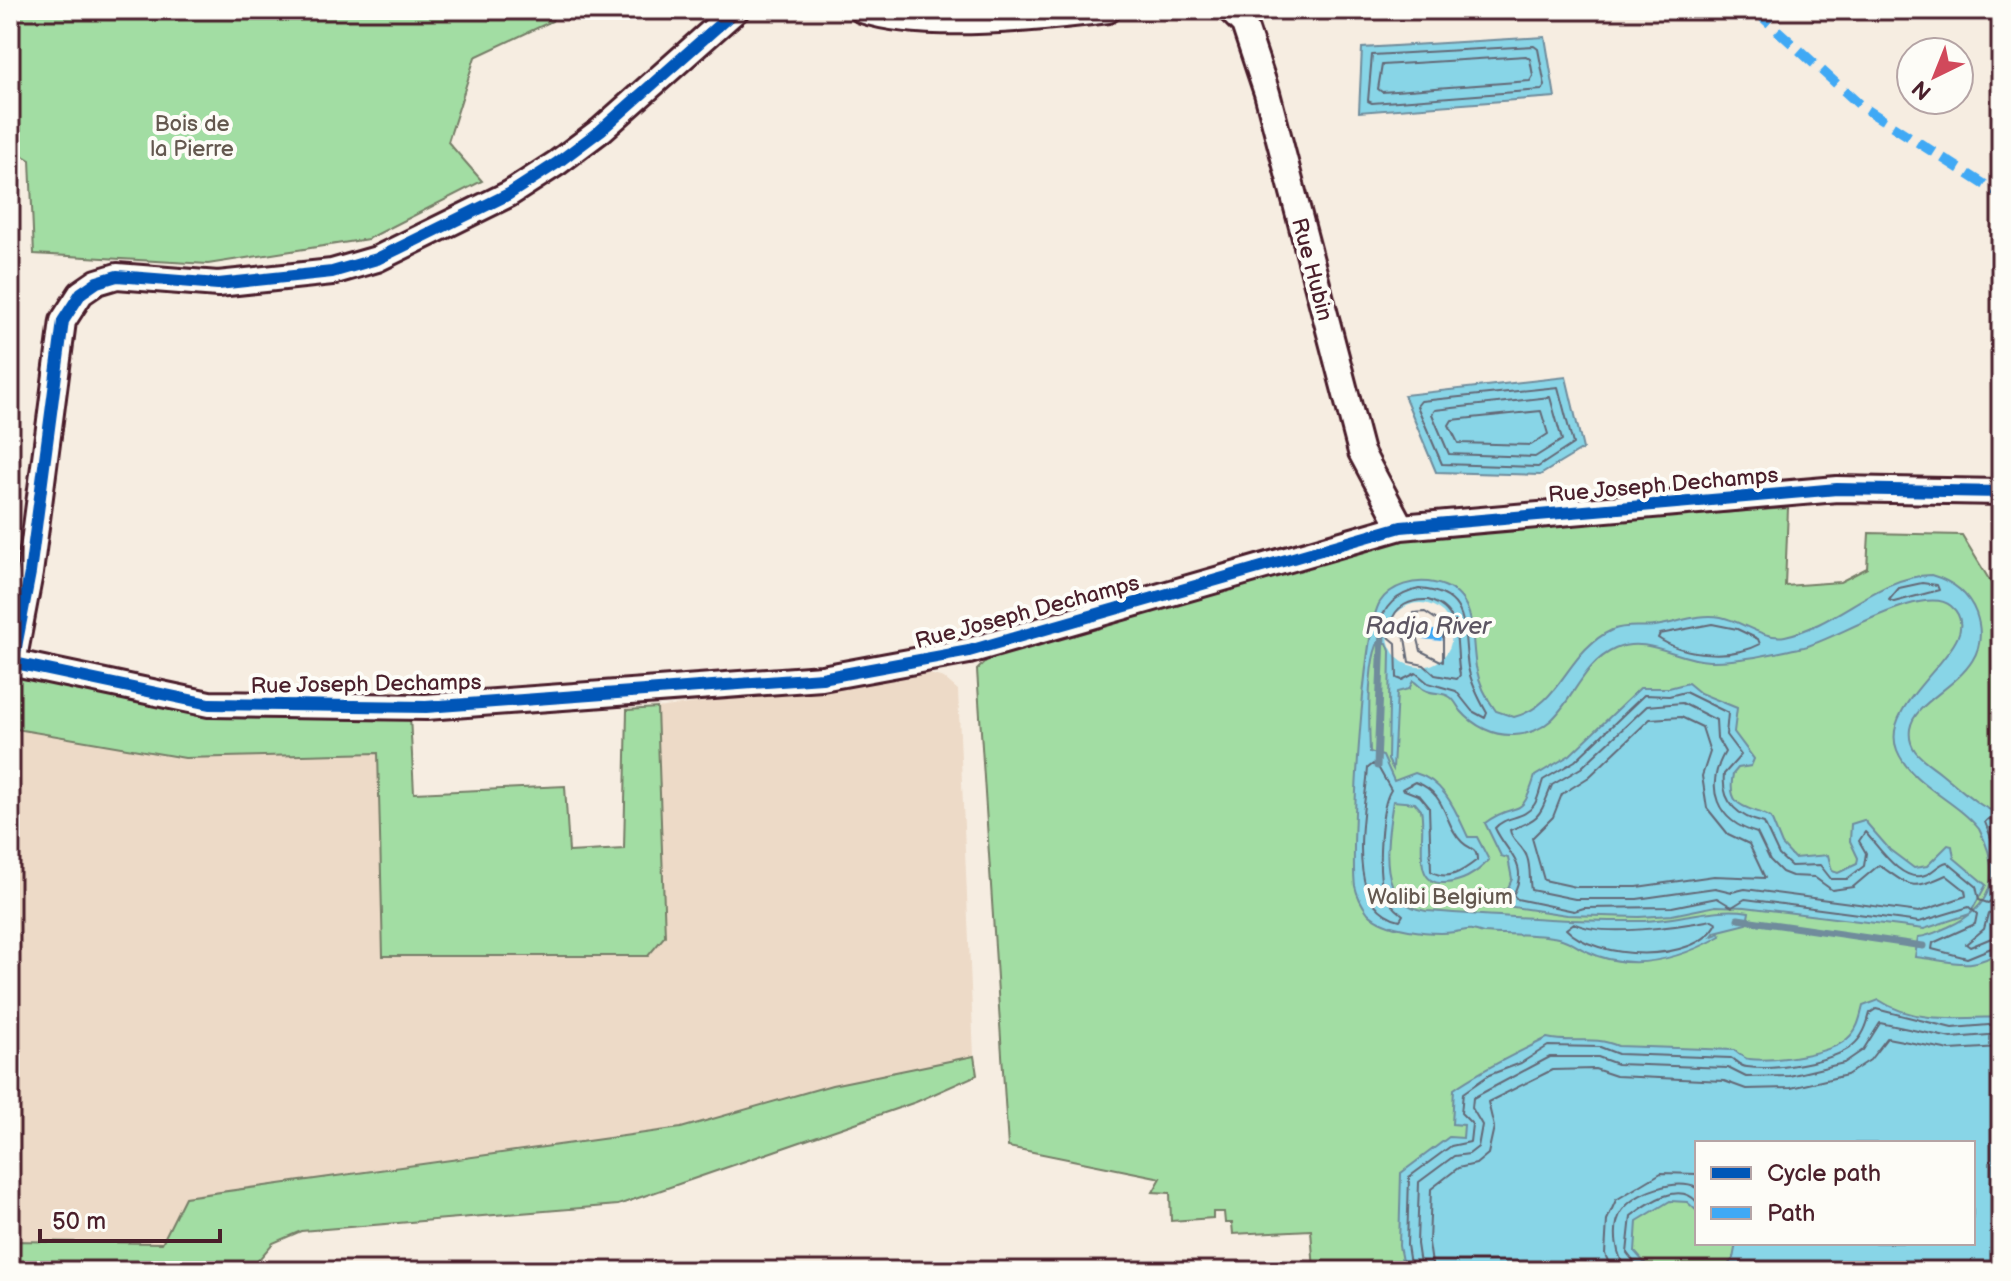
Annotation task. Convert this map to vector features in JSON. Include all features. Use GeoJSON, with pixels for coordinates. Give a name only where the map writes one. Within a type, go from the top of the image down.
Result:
{"type":"FeatureCollection","features":[{"type":"Feature","properties":{"kind":"street"},"geometry":{"type":"LineString","coordinates":[[11,663],[30,573],[63,321],[81,293],[97,282],[117,276],[218,284],[332,272],[377,259],[509,194],[557,163],[601,130],[736,10]]}},
{"type":"Feature","properties":{"kind":"street"},"geometry":{"type":"LineString","coordinates":[[862,10],[911,18],[1013,20],[1108,10]]}},
{"type":"Feature","properties":{"kind":"street","name":"Rue Hubin"},"geometry":{"type":"LineString","coordinates":[[1230,10],[1244,24],[1267,93],[1361,452],[1401,527]]}},
{"type":"Feature","properties":{"kind":"street","name":"Rue Joseph Dechamps"},"geometry":{"type":"LineString","coordinates":[[11,663],[209,704],[426,707],[822,678],[969,651],[1401,527],[1837,489],[2001,492]]}},
{"type":"Feature","properties":{"kind":"shaded area"},"geometry":{"type":"Polygon","coordinates":[[[926,673],[944,678],[958,690],[974,1056],[832,1085],[681,1128],[162,1244],[10,1241],[10,728],[185,758],[378,753],[383,956],[647,956],[665,936],[657,708],[926,673]]]}},
{"type":"Feature","properties":{"kind":"green space","name":"Bois de la Pierre"},"geometry":{"type":"Polygon","coordinates":[[[10,10],[556,10],[552,21],[475,57],[448,142],[482,181],[368,239],[208,264],[34,254],[30,160],[10,148],[10,10]]]}},
{"type":"Feature","properties":{"kind":"green space","name":"Walibi Belgium"},"geometry":{"type":"Polygon","coordinates":[[[1788,508],[1785,586],[1840,582],[1867,568],[1869,533],[1962,535],[2001,599],[2001,1271],[1314,1271],[1311,1230],[1233,1234],[1232,1223],[1225,1223],[1224,1212],[1213,1212],[1213,1218],[1171,1221],[1170,1193],[1153,1192],[1161,1178],[1008,1147],[977,670],[990,657],[1319,559],[1421,535],[1788,508]]]}},
{"type":"Feature","properties":{"kind":"green space"},"geometry":{"type":"Polygon","coordinates":[[[10,672],[234,717],[410,716],[414,793],[565,786],[569,852],[624,849],[627,710],[657,708],[665,936],[648,956],[383,956],[378,753],[185,758],[10,728],[10,672]]]}},
{"type":"Feature","properties":{"kind":"green space"},"geometry":{"type":"Polygon","coordinates":[[[974,1056],[977,1075],[916,1102],[618,1205],[301,1231],[273,1243],[249,1271],[10,1271],[10,1241],[162,1243],[185,1197],[681,1128],[832,1085],[974,1056]]]}},
{"type":"Feature","properties":{"kind":"water"},"geometry":{"type":"Polygon","coordinates":[[[1545,37],[1555,97],[1359,112],[1362,48],[1545,37]]]}},
{"type":"Feature","properties":{"kind":"water"},"geometry":{"type":"Polygon","coordinates":[[[1566,377],[1583,449],[1540,475],[1436,472],[1404,395],[1566,377]]]}},
{"type":"Feature","properties":{"kind":"water","name":"Radja River"},"geometry":{"type":"Polygon","coordinates":[[[1931,575],[1952,584],[1969,599],[1976,613],[1980,635],[1976,653],[1967,669],[1915,716],[1910,729],[1911,744],[1923,759],[1976,802],[2001,814],[2001,950],[1990,957],[1960,963],[1915,957],[1918,937],[1948,927],[1975,909],[1984,899],[1991,874],[1986,845],[1979,829],[1912,773],[1897,750],[1895,730],[1903,710],[1958,637],[1960,621],[1951,606],[1938,601],[1901,607],[1804,647],[1744,659],[1697,660],[1650,646],[1627,645],[1600,658],[1547,724],[1533,732],[1514,735],[1484,729],[1466,716],[1450,697],[1425,690],[1413,681],[1409,689],[1397,692],[1393,769],[1388,760],[1390,651],[1387,643],[1379,641],[1372,664],[1370,752],[1383,756],[1394,781],[1415,773],[1442,790],[1468,837],[1477,837],[1489,860],[1464,879],[1434,882],[1423,867],[1421,810],[1415,803],[1393,801],[1388,834],[1388,868],[1398,896],[1410,906],[1426,911],[1617,921],[1657,920],[1723,911],[1749,912],[1747,924],[1715,932],[1712,936],[1720,933],[1721,936],[1705,944],[1672,957],[1638,962],[1603,958],[1566,940],[1549,936],[1472,930],[1445,933],[1409,930],[1375,919],[1364,907],[1355,886],[1354,864],[1363,693],[1374,620],[1380,602],[1390,591],[1411,583],[1427,582],[1459,595],[1470,616],[1479,679],[1496,711],[1514,717],[1530,711],[1543,701],[1584,651],[1597,639],[1617,628],[1655,626],[1713,616],[1729,619],[1761,633],[1785,636],[1823,622],[1893,583],[1931,575]]]}},
{"type":"Feature","properties":{"kind":"water"},"geometry":{"type":"Polygon","coordinates":[[[1688,683],[1700,693],[1737,708],[1734,732],[1754,759],[1751,766],[1738,768],[1733,774],[1733,796],[1743,806],[1771,818],[1782,845],[1794,858],[1828,855],[1832,871],[1838,873],[1857,864],[1858,858],[1850,841],[1851,824],[1864,820],[1890,850],[1914,868],[1927,866],[1948,845],[1952,846],[1954,858],[1986,885],[1970,914],[1924,929],[1745,907],[1716,906],[1672,915],[1639,917],[1567,915],[1486,903],[1487,896],[1508,888],[1512,879],[1508,858],[1501,856],[1485,823],[1522,805],[1535,776],[1570,755],[1640,688],[1669,688],[1688,683]]]}},
{"type":"Feature","properties":{"kind":"water"},"geometry":{"type":"Polygon","coordinates":[[[1879,1000],[1893,1008],[1922,1016],[2001,1017],[2001,1271],[1685,1271],[1724,1269],[1733,1259],[1736,1245],[1975,1245],[1975,1141],[1695,1141],[1695,1209],[1687,1202],[1670,1201],[1637,1221],[1635,1252],[1650,1269],[1657,1271],[1404,1271],[1399,1246],[1401,1173],[1449,1137],[1463,1138],[1464,1125],[1452,1124],[1454,1089],[1477,1074],[1547,1038],[1600,1041],[1618,1046],[1734,1050],[1749,1059],[1800,1056],[1828,1049],[1847,1039],[1856,1028],[1863,1006],[1879,1000]]]}},
{"type":"Feature","properties":{"kind":"pier"},"geometry":{"type":"Polygon","coordinates":[[[1420,603],[1432,605],[1443,612],[1450,623],[1450,647],[1443,658],[1432,665],[1420,667],[1408,665],[1397,658],[1390,647],[1388,635],[1390,623],[1397,612],[1408,605],[1420,603]]]}},
{"type":"Feature","properties":{"kind":"waterway","name":"Radja River"},"geometry":{"type":"LineString","coordinates":[[1377,766],[1382,634]]}},
{"type":"Feature","properties":{"kind":"waterway","name":"Radja River"},"geometry":{"type":"LineString","coordinates":[[1738,919],[1923,946]]}},
{"type":"Feature","properties":{"kind":"marked path"},"geometry":{"type":"LineString","coordinates":[[1755,10],[1861,106],[2001,195]]}},
{"type":"Feature","properties":{"kind":"marked path"},"geometry":{"type":"LineString","coordinates":[[1422,634],[1452,637]]}},
{"type":"Feature","properties":{"kind":"cycle path"},"geometry":{"type":"LineString","coordinates":[[13,663],[30,573],[63,321],[81,293],[97,282],[117,276],[218,284],[332,272],[377,259],[509,194],[557,163],[601,130],[736,10]]}},
{"type":"Feature","properties":{"kind":"cycle path"},"geometry":{"type":"LineString","coordinates":[[10,662],[209,704],[426,707],[822,678],[969,651],[1401,527],[1837,489],[2001,492]]}}]}
